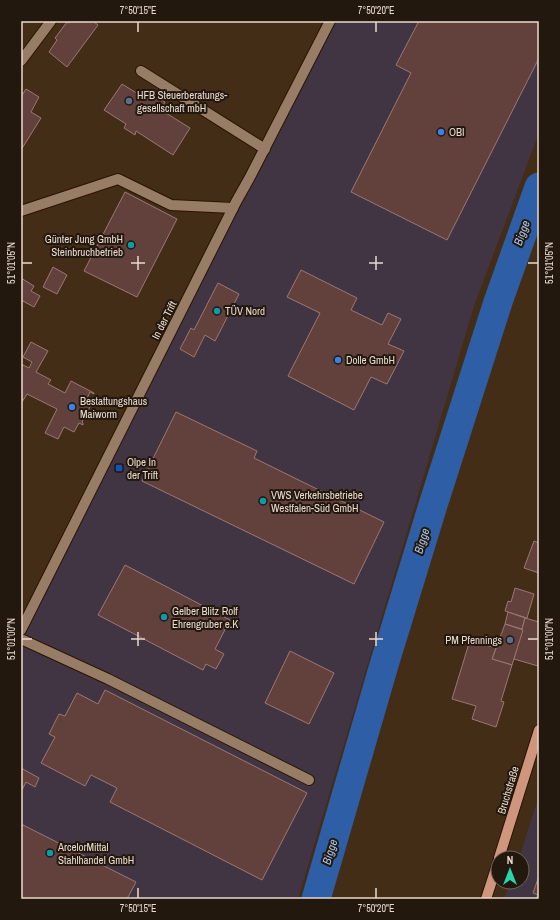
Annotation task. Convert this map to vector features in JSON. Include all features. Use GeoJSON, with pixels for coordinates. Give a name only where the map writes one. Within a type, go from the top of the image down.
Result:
{"type":"FeatureCollection","features":[{"type":"Feature","properties":{"kind":"main road","name":"Bruchstraße"},"geometry":{"type":"LineString","coordinates":[[502,850],[539,730]]}},
{"type":"Feature","properties":{"kind":"main road"},"geometry":{"type":"LineString","coordinates":[[486,899],[490,887]]}},
{"type":"Feature","properties":{"kind":"street"},"geometry":{"type":"LineString","coordinates":[[21,60],[51,21]]}},
{"type":"Feature","properties":{"kind":"street","name":"In der Trift"},"geometry":{"type":"LineString","coordinates":[[21,630],[233,208],[330,21]]}},
{"type":"Feature","properties":{"kind":"street"},"geometry":{"type":"LineString","coordinates":[[141,70],[265,148]]}},
{"type":"Feature","properties":{"kind":"street"},"geometry":{"type":"LineString","coordinates":[[21,211],[118,179],[171,205],[233,208]]}},
{"type":"Feature","properties":{"kind":"street"},"geometry":{"type":"LineString","coordinates":[[21,640],[108,679],[309,780]]}},
{"type":"Feature","properties":{"kind":"shaded area"},"geometry":{"type":"Polygon","coordinates":[[[330,21],[539,21],[539,133],[474,306],[298,899],[21,899],[21,630],[330,21]]]}},
{"type":"Feature","properties":{"kind":"shaded area"},"geometry":{"type":"Polygon","coordinates":[[[539,796],[539,899],[504,899],[507,890],[530,890],[530,850],[522,850],[539,796]]]}},
{"type":"Feature","properties":{"kind":"building"},"geometry":{"type":"Polygon","coordinates":[[[71,21],[93,21],[98,25],[67,67],[49,52],[57,40],[55,38],[67,22],[69,23],[71,21]]]}},
{"type":"Feature","properties":{"kind":"building","name":"OBI"},"geometry":{"type":"Polygon","coordinates":[[[419,21],[539,21],[539,58],[447,240],[351,192],[411,73],[396,65],[419,21]]]}},
{"type":"Feature","properties":{"kind":"building"},"geometry":{"type":"Polygon","coordinates":[[[122,84],[143,97],[148,91],[165,102],[161,110],[190,128],[173,155],[136,131],[135,135],[124,128],[126,124],[104,110],[122,84]]]}},
{"type":"Feature","properties":{"kind":"building"},"geometry":{"type":"Polygon","coordinates":[[[26,89],[39,97],[31,112],[41,118],[21,150],[21,97],[26,89]]]}},
{"type":"Feature","properties":{"kind":"building","name":"Günter Jung GmbH Steinbruchbetrieb"},"geometry":{"type":"Polygon","coordinates":[[[125,192],[177,219],[137,297],[84,271],[125,192]]]}},
{"type":"Feature","properties":{"kind":"building"},"geometry":{"type":"Polygon","coordinates":[[[53,267],[67,275],[57,294],[43,287],[53,267]]]}},
{"type":"Feature","properties":{"kind":"building"},"geometry":{"type":"Polygon","coordinates":[[[301,270],[357,298],[351,310],[382,325],[388,313],[401,319],[388,344],[404,351],[387,384],[371,377],[354,410],[288,376],[320,313],[287,297],[301,270]]]}},
{"type":"Feature","properties":{"kind":"building"},"geometry":{"type":"Polygon","coordinates":[[[21,278],[34,286],[31,291],[40,296],[34,307],[21,300],[21,278]]]}},
{"type":"Feature","properties":{"kind":"building","name":"TÜV Nord"},"geometry":{"type":"Polygon","coordinates":[[[218,283],[239,294],[215,341],[205,335],[194,357],[180,349],[191,328],[194,330],[218,283]]]}},
{"type":"Feature","properties":{"kind":"building"},"geometry":{"type":"Polygon","coordinates":[[[31,342],[48,351],[36,372],[51,380],[48,384],[65,393],[71,381],[94,393],[90,392],[86,401],[93,404],[82,422],[83,425],[79,423],[74,432],[64,427],[58,439],[45,433],[57,409],[27,394],[22,402],[21,401],[21,364],[29,368],[32,362],[23,357],[31,342]]]}},
{"type":"Feature","properties":{"kind":"building","name":"VWS Verkehrsbetriebe Westfalen-Süd GmbH"},"geometry":{"type":"Polygon","coordinates":[[[176,412],[257,451],[254,458],[384,522],[354,584],[142,481],[176,412]]]}},
{"type":"Feature","properties":{"kind":"building"},"geometry":{"type":"Polygon","coordinates":[[[534,541],[539,543],[539,573],[524,568],[534,541]]]}},
{"type":"Feature","properties":{"kind":"building","name":"Gelber Blitz Rolf Ehrengruber e.K"},"geometry":{"type":"Polygon","coordinates":[[[125,565],[230,620],[215,649],[224,654],[216,669],[206,664],[203,670],[98,615],[125,565]]]}},
{"type":"Feature","properties":{"kind":"building"},"geometry":{"type":"Polygon","coordinates":[[[515,588],[534,594],[527,618],[505,611],[508,601],[511,602],[515,588]]]}},
{"type":"Feature","properties":{"kind":"building"},"geometry":{"type":"Polygon","coordinates":[[[508,612],[525,618],[522,629],[505,624],[508,612]]]}},
{"type":"Feature","properties":{"kind":"building"},"geometry":{"type":"Polygon","coordinates":[[[525,618],[539,622],[538,666],[514,659],[525,618]]]}},
{"type":"Feature","properties":{"kind":"building"},"geometry":{"type":"Polygon","coordinates":[[[505,624],[523,630],[512,665],[492,659],[505,624]]]}},
{"type":"Feature","properties":{"kind":"building"},"geometry":{"type":"Polygon","coordinates":[[[470,640],[496,648],[492,659],[512,665],[501,701],[504,702],[496,727],[472,719],[476,706],[452,699],[470,640]]]}},
{"type":"Feature","properties":{"kind":"building"},"geometry":{"type":"Polygon","coordinates":[[[290,651],[334,673],[309,724],[265,703],[290,651]]]}},
{"type":"Feature","properties":{"kind":"building"},"geometry":{"type":"Polygon","coordinates":[[[105,690],[307,793],[262,880],[110,802],[117,788],[91,775],[85,786],[41,763],[55,737],[49,734],[59,714],[65,716],[77,693],[98,704],[105,690]]]}},
{"type":"Feature","properties":{"kind":"building"},"geometry":{"type":"Polygon","coordinates":[[[21,768],[39,778],[35,787],[26,782],[21,792],[21,768]]]}},
{"type":"Feature","properties":{"kind":"building","name":"ArcelorMittal Stahlhandel GmbH"},"geometry":{"type":"Polygon","coordinates":[[[21,824],[136,882],[127,899],[21,899],[21,824]]]}},
{"type":"Feature","properties":{"kind":"building"},"geometry":{"type":"Polygon","coordinates":[[[539,876],[539,899],[536,899],[538,895],[533,893],[539,876]]]}},
{"type":"Feature","properties":{"kind":"waterway","name":"Bigge"},"geometry":{"type":"LineString","coordinates":[[316,899],[384,665],[433,505],[498,302],[539,187]]}},
{"type":"Feature","properties":{"kind":"place","name":"HFB Steuerberatungs- gesellschaft mbH"},"geometry":{"type":"Point","coordinates":[129,101]}},
{"type":"Feature","properties":{"kind":"place","name":"OBI"},"geometry":{"type":"Point","coordinates":[441,132]}},
{"type":"Feature","properties":{"kind":"place","name":"Günter Jung GmbH Steinbruchbetrieb"},"geometry":{"type":"Point","coordinates":[131,245]}},
{"type":"Feature","properties":{"kind":"place","name":"TÜV Nord"},"geometry":{"type":"Point","coordinates":[217,311]}},
{"type":"Feature","properties":{"kind":"place","name":"Dolle GmbH"},"geometry":{"type":"Point","coordinates":[338,360]}},
{"type":"Feature","properties":{"kind":"place","name":"Bestattungshaus Maiworm"},"geometry":{"type":"Point","coordinates":[72,407]}},
{"type":"Feature","properties":{"kind":"place","name":"Olpe In der Trift"},"geometry":{"type":"Point","coordinates":[119,468]}},
{"type":"Feature","properties":{"kind":"place","name":"VWS Verkehrsbetriebe Westfalen-Süd GmbH"},"geometry":{"type":"Point","coordinates":[263,501]}},
{"type":"Feature","properties":{"kind":"place","name":"Gelber Blitz Rolf Ehrengruber e.K"},"geometry":{"type":"Point","coordinates":[164,617]}},
{"type":"Feature","properties":{"kind":"place","name":"PM Pfennings"},"geometry":{"type":"Point","coordinates":[510,640]}},
{"type":"Feature","properties":{"kind":"place","name":"ArcelorMittal Stahlhandel GmbH"},"geometry":{"type":"Point","coordinates":[50,853]}}]}
